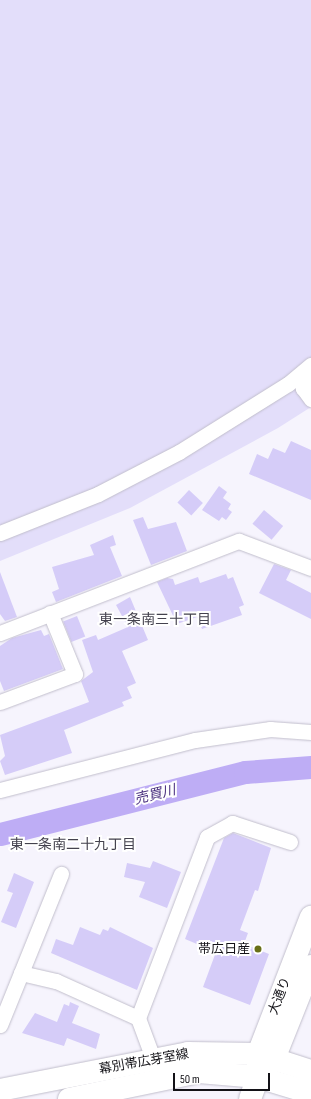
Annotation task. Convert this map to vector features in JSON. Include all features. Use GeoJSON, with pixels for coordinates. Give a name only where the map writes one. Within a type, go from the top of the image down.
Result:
{"type":"FeatureCollection","features":[{"type":"Feature","properties":{"kind":"main road","name":"大通り"},"geometry":{"type":"LineString","coordinates":[[250,1099],[266,1056],[311,917]]}},
{"type":"Feature","properties":{"kind":"main road","name":"大通り"},"geometry":{"type":"LineString","coordinates":[[266,1056],[311,966]]}},
{"type":"Feature","properties":{"kind":"main road","name":"幕別帯広芽室線"},"geometry":{"type":"LineString","coordinates":[[69,1099],[100,1096],[188,1053],[266,1056],[311,1071]]}},
{"type":"Feature","properties":{"kind":"main road","name":"幕別帯広芽室線"},"geometry":{"type":"LineString","coordinates":[[0,1090],[157,1068],[258,1077],[311,1093]]}},
{"type":"Feature","properties":{"kind":"street"},"geometry":{"type":"LineString","coordinates":[[0,533],[98,494],[178,452],[288,384],[311,365]]}},
{"type":"Feature","properties":{"kind":"street"},"geometry":{"type":"LineString","coordinates":[[311,381],[303,388],[311,399]]}},
{"type":"Feature","properties":{"kind":"street"},"geometry":{"type":"LineString","coordinates":[[0,632],[239,541],[311,568]]}},
{"type":"Feature","properties":{"kind":"street"},"geometry":{"type":"LineString","coordinates":[[0,702],[75,674],[50,614]]}},
{"type":"Feature","properties":{"kind":"street"},"geometry":{"type":"LineString","coordinates":[[0,790],[195,740],[270,729],[311,732]]}},
{"type":"Feature","properties":{"kind":"street"},"geometry":{"type":"LineString","coordinates":[[157,1068],[138,1018],[208,837],[232,823],[290,842]]}},
{"type":"Feature","properties":{"kind":"street"},"geometry":{"type":"LineString","coordinates":[[0,1025],[61,874]]}},
{"type":"Feature","properties":{"kind":"street"},"geometry":{"type":"LineString","coordinates":[[21,973],[56,981],[138,1018]]}},
{"type":"Feature","properties":{"kind":"shaded area"},"geometry":{"type":"Polygon","coordinates":[[[0,0],[311,0],[311,407],[278,428],[130,508],[0,561],[0,0]]]}},
{"type":"Feature","properties":{"kind":"building"},"geometry":{"type":"Polygon","coordinates":[[[291,441],[311,450],[311,500],[249,474],[257,454],[268,459],[273,448],[285,453],[291,441]]]}},
{"type":"Feature","properties":{"kind":"building"},"geometry":{"type":"Polygon","coordinates":[[[219,486],[227,492],[223,498],[231,504],[228,509],[232,512],[226,520],[222,517],[219,521],[202,510],[219,486]]]}},
{"type":"Feature","properties":{"kind":"building"},"geometry":{"type":"Polygon","coordinates":[[[189,490],[203,503],[191,515],[177,502],[189,490]]]}},
{"type":"Feature","properties":{"kind":"building"},"geometry":{"type":"Polygon","coordinates":[[[264,510],[283,526],[272,540],[252,524],[264,510]]]}},
{"type":"Feature","properties":{"kind":"building"},"geometry":{"type":"Polygon","coordinates":[[[143,517],[148,529],[176,522],[187,551],[151,565],[133,520],[143,517]]]}},
{"type":"Feature","properties":{"kind":"building"},"geometry":{"type":"Polygon","coordinates":[[[113,535],[116,545],[110,547],[122,576],[56,602],[52,592],[59,589],[52,567],[94,555],[90,545],[113,535]]]}},
{"type":"Feature","properties":{"kind":"building"},"geometry":{"type":"Polygon","coordinates":[[[274,564],[291,570],[286,580],[311,593],[311,619],[259,593],[274,564]]]}},
{"type":"Feature","properties":{"kind":"building"},"geometry":{"type":"Polygon","coordinates":[[[0,572],[17,617],[5,621],[0,614],[0,572]]]}},
{"type":"Feature","properties":{"kind":"building"},"geometry":{"type":"Polygon","coordinates":[[[226,574],[228,579],[233,577],[244,605],[239,607],[242,615],[202,629],[197,617],[177,624],[157,582],[167,578],[173,579],[175,585],[198,577],[200,583],[226,574]]]}},
{"type":"Feature","properties":{"kind":"building"},"geometry":{"type":"Polygon","coordinates":[[[130,597],[148,640],[122,651],[136,683],[127,687],[132,698],[122,702],[124,706],[64,730],[72,753],[5,775],[0,761],[5,756],[0,735],[89,702],[81,681],[93,672],[82,640],[96,635],[98,640],[128,627],[116,605],[130,597]]]}},
{"type":"Feature","properties":{"kind":"building"},"geometry":{"type":"Polygon","coordinates":[[[77,616],[85,636],[71,642],[63,622],[77,616]]]}},
{"type":"Feature","properties":{"kind":"building"},"geometry":{"type":"Polygon","coordinates":[[[41,630],[44,636],[49,634],[63,669],[4,691],[0,681],[0,646],[12,638],[41,630]]]}},
{"type":"Feature","properties":{"kind":"building"},"geometry":{"type":"Polygon","coordinates":[[[233,833],[271,848],[258,891],[255,890],[240,930],[248,933],[244,944],[269,954],[250,1005],[203,987],[216,952],[185,939],[224,838],[233,833]]]}},
{"type":"Feature","properties":{"kind":"building"},"geometry":{"type":"Polygon","coordinates":[[[153,861],[181,872],[167,908],[139,897],[145,882],[124,877],[127,863],[150,868],[153,861]]]}},
{"type":"Feature","properties":{"kind":"building"},"geometry":{"type":"Polygon","coordinates":[[[14,873],[34,882],[16,928],[1,922],[13,893],[7,891],[14,873]]]}},
{"type":"Feature","properties":{"kind":"building"},"geometry":{"type":"Polygon","coordinates":[[[80,927],[100,935],[103,929],[108,931],[110,927],[153,948],[137,990],[51,953],[56,939],[73,945],[80,927]]]}},
{"type":"Feature","properties":{"kind":"building"},"geometry":{"type":"Polygon","coordinates":[[[70,1002],[79,1006],[72,1023],[100,1034],[96,1049],[67,1038],[64,1046],[22,1033],[35,1013],[57,1022],[64,1004],[69,1006],[70,1002]]]}},
{"type":"Feature","properties":{"kind":"waterway","name":"売買川"},"geometry":{"type":"LineString","coordinates":[[0,834],[245,772],[311,767]]}},
{"type":"Feature","properties":{"kind":"place","name":"帯広日産"},"geometry":{"type":"Point","coordinates":[258,949]}},
{"type":"Feature","properties":{"kind":"district","name":"東一条南三十丁目"},"geometry":{"type":"Point","coordinates":[155,620]}},
{"type":"Feature","properties":{"kind":"district","name":"東一条南二十九丁目"},"geometry":{"type":"Point","coordinates":[73,845]}}]}
